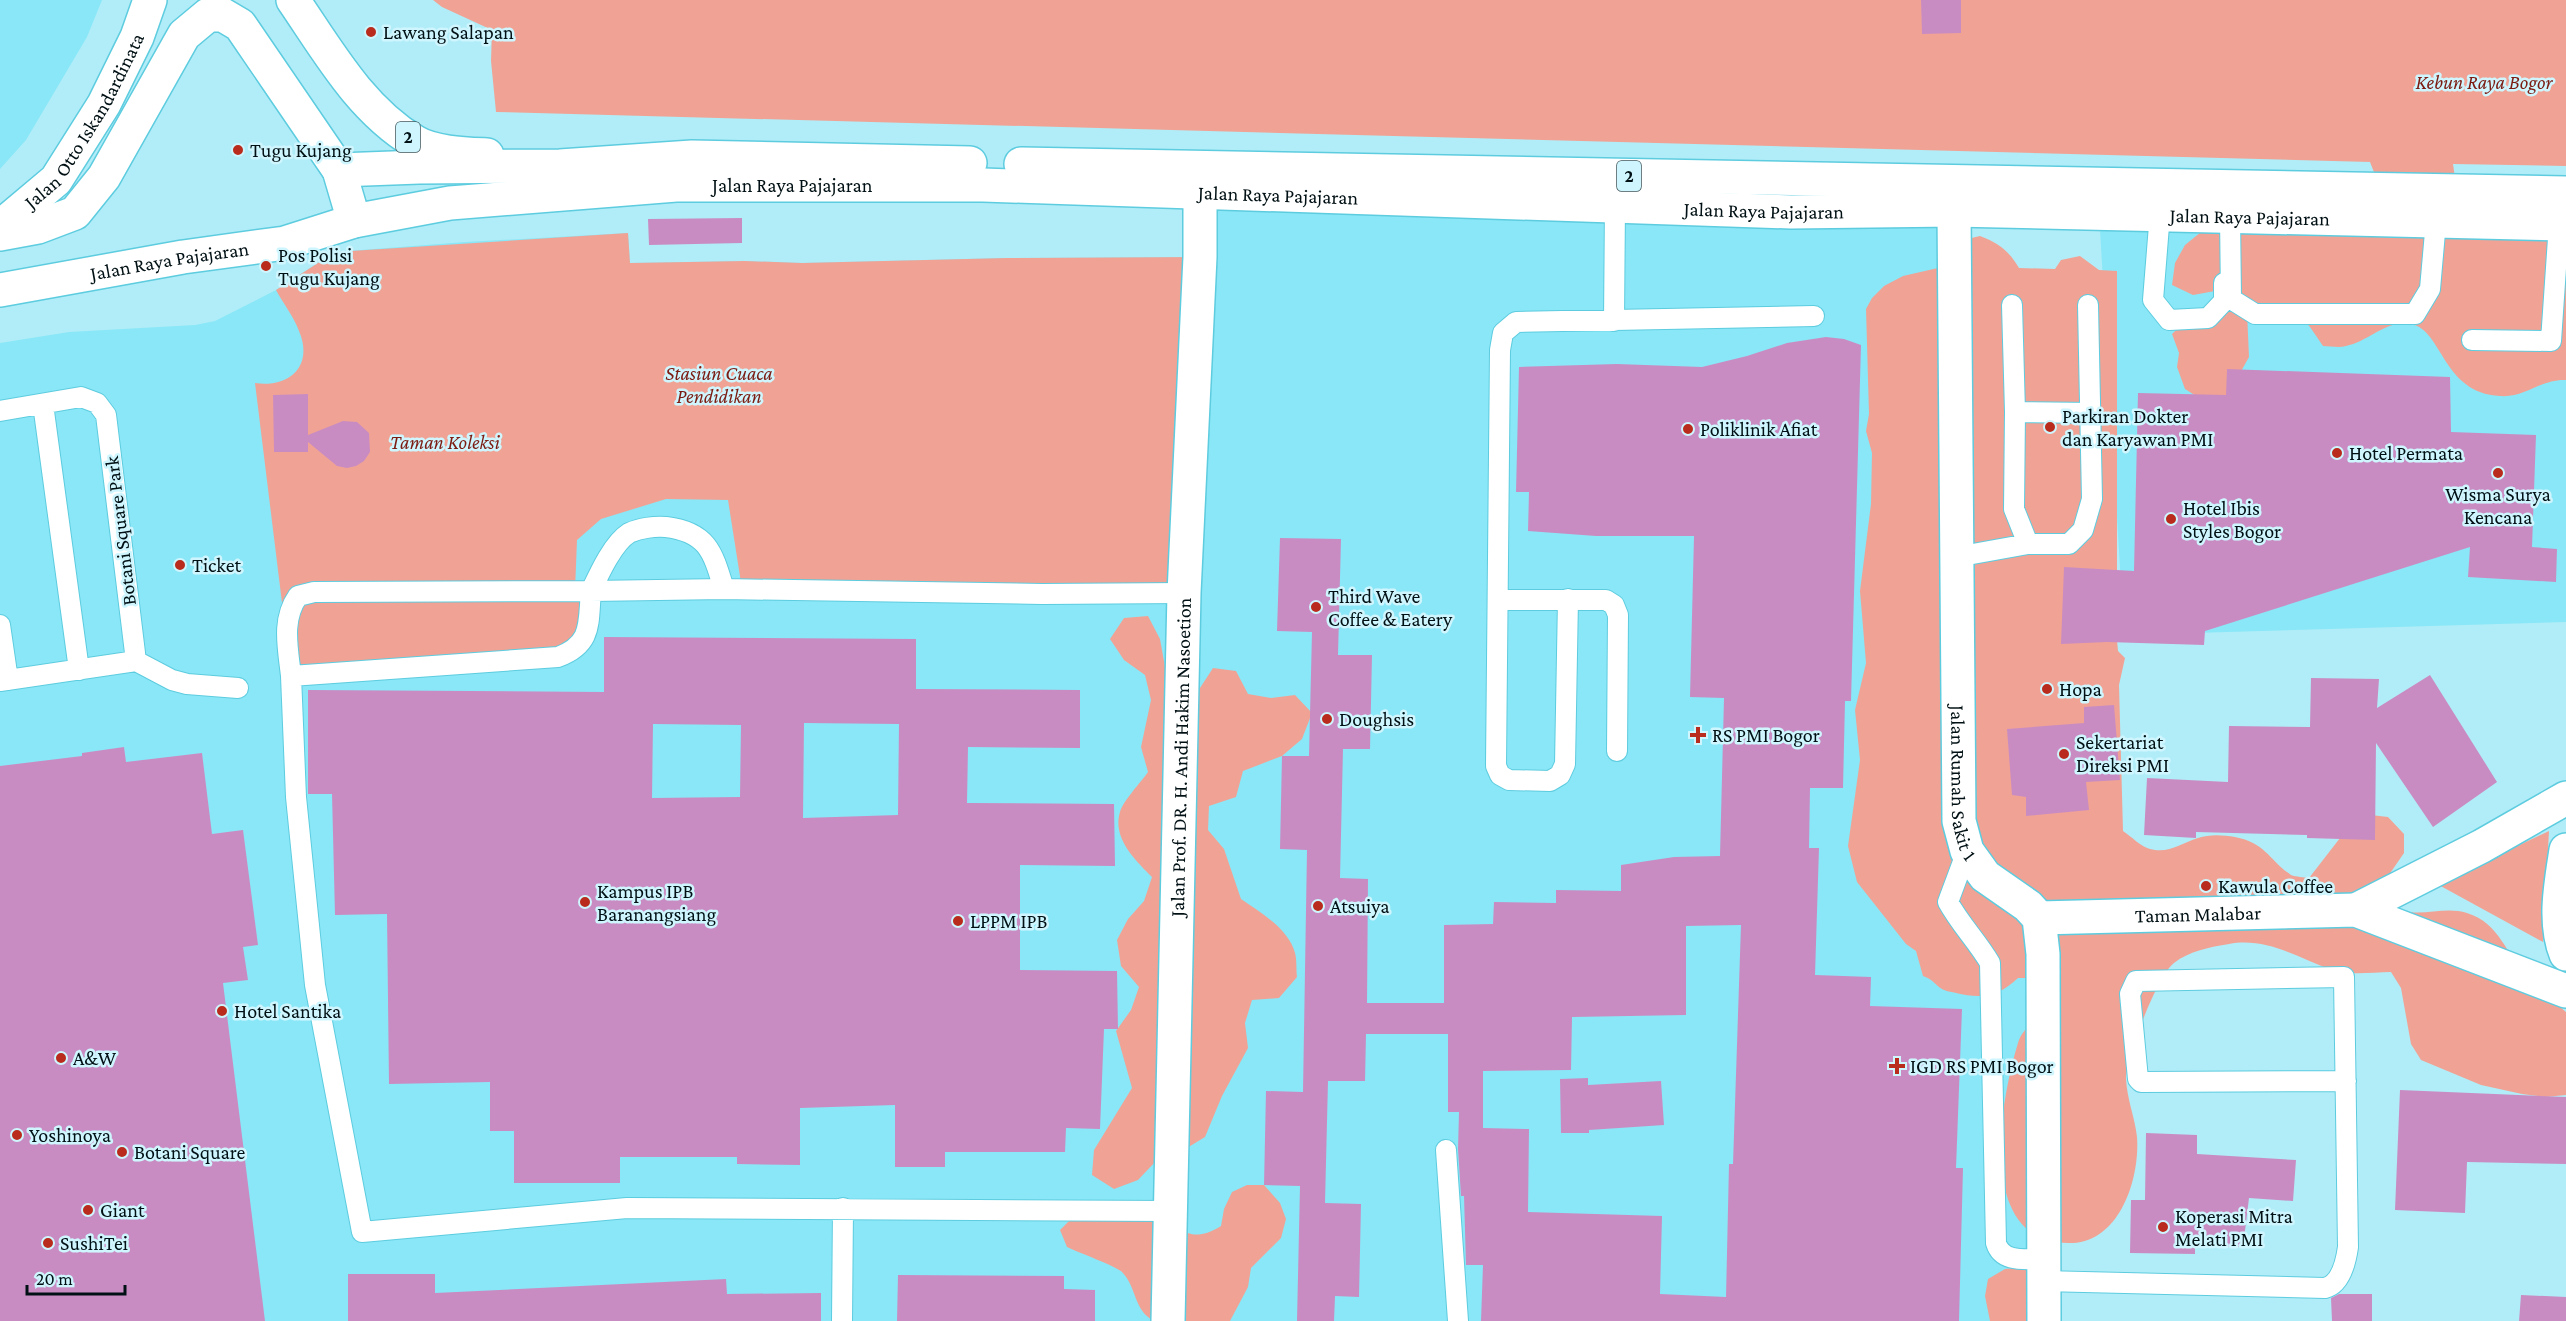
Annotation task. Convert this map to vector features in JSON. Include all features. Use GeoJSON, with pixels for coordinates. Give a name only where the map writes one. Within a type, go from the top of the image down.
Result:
{"type":"FeatureCollection","features":[{"type":"Feature","properties":{"kind":"main road","name":"Jalan Otto Iskandardinata"},"geometry":{"type":"LineString","coordinates":[[0,227],[56,180],[104,104],[136,37],[150,0]]}},
{"type":"Feature","properties":{"kind":"main road","name":"2"},"geometry":{"type":"LineString","coordinates":[[293,0],[362,101],[416,143],[453,153],[584,162],[639,162],[692,157],[2564,214]]}},
{"type":"Feature","properties":{"kind":"main road"},"geometry":{"type":"LineString","coordinates":[[0,234],[38,227],[75,213],[104,177],[184,35],[208,15],[223,15],[240,25],[339,170],[354,221]]}},
{"type":"Feature","properties":{"kind":"main road"},"geometry":{"type":"LineString","coordinates":[[339,170],[560,166],[584,162],[676,185]]}},
{"type":"Feature","properties":{"kind":"main road","name":"Jalan Raya Pajajaran"},"geometry":{"type":"LineString","coordinates":[[0,290],[183,257],[285,243],[354,221],[465,201],[676,185],[983,185],[1791,212],[1954,210],[2436,221],[2564,214]]}},
{"type":"Feature","properties":{"kind":"main road","name":"Jalan Prof. DR. H. Andi Hakim Nasoetion"},"geometry":{"type":"LineString","coordinates":[[1168,1321],[1184,593],[1200,257],[1200,192]]}},
{"type":"Feature","properties":{"kind":"main road","name":"Jalan Rumah Sakit 1"},"geometry":{"type":"LineString","coordinates":[[1954,210],[1959,821],[1967,851],[1985,876],[2028,906],[2039,918]]}},
{"type":"Feature","properties":{"kind":"main road","name":"Taman Malabar"},"geometry":{"type":"LineString","coordinates":[[2356,910],[2482,846],[2566,798]]}},
{"type":"Feature","properties":{"kind":"main road"},"geometry":{"type":"LineString","coordinates":[[2566,850],[2559,896],[2562,945],[2566,954]]}},
{"type":"Feature","properties":{"kind":"main road","name":"Taman Malabar"},"geometry":{"type":"LineString","coordinates":[[2039,918],[2356,910],[2566,991]]}},
{"type":"Feature","properties":{"kind":"main road"},"geometry":{"type":"LineString","coordinates":[[2039,918],[2043,954],[2044,1321]]}},
{"type":"Feature","properties":{"kind":"lane"},"geometry":{"type":"LineString","coordinates":[[1614,321],[1615,205]]}},
{"type":"Feature","properties":{"kind":"lane"},"geometry":{"type":"LineString","coordinates":[[2160,213],[2153,300],[2169,320],[2208,318],[2224,301],[2226,215]]}},
{"type":"Feature","properties":{"kind":"lane"},"geometry":{"type":"LineString","coordinates":[[2472,340],[2551,341],[2564,214]]}},
{"type":"Feature","properties":{"kind":"lane"},"geometry":{"type":"LineString","coordinates":[[2226,215],[2231,298],[2255,314],[2415,314],[2430,289],[2436,221]]}},
{"type":"Feature","properties":{"kind":"lane"},"geometry":{"type":"LineString","coordinates":[[2012,305],[2015,412],[2014,509],[2028,544]]}},
{"type":"Feature","properties":{"kind":"lane"},"geometry":{"type":"LineString","coordinates":[[1956,557],[2028,544],[2069,544],[2083,530],[2092,499],[2088,305]]}},
{"type":"Feature","properties":{"kind":"lane"},"geometry":{"type":"LineString","coordinates":[[1568,599],[1565,764],[1560,775],[1550,781],[1509,780],[1500,775],[1496,766],[1500,350],[1503,333],[1516,322],[1815,316]]}},
{"type":"Feature","properties":{"kind":"lane","name":"Botani Square Park"},"geometry":{"type":"LineString","coordinates":[[0,411],[81,397],[97,403],[106,415],[136,662]]}},
{"type":"Feature","properties":{"kind":"lane"},"geometry":{"type":"LineString","coordinates":[[43,405],[79,669]]}},
{"type":"Feature","properties":{"kind":"lane"},"geometry":{"type":"LineString","coordinates":[[2015,412],[2092,413]]}},
{"type":"Feature","properties":{"kind":"lane"},"geometry":{"type":"LineString","coordinates":[[291,676],[558,657],[573,652],[587,634],[591,591],[609,556],[629,534],[655,526],[684,529],[702,541],[714,556],[724,589]]}},
{"type":"Feature","properties":{"kind":"lane"},"geometry":{"type":"LineString","coordinates":[[1169,1211],[627,1208],[362,1232],[315,985],[296,797],[291,676],[286,622],[290,607],[298,596],[314,592],[724,589],[1042,594],[1184,593]]}},
{"type":"Feature","properties":{"kind":"lane"},"geometry":{"type":"LineString","coordinates":[[1498,600],[1606,600],[1614,605],[1618,615],[1617,751]]}},
{"type":"Feature","properties":{"kind":"lane"},"geometry":{"type":"LineString","coordinates":[[0,625],[4,680],[136,662],[172,680],[238,688]]}},
{"type":"Feature","properties":{"kind":"lane"},"geometry":{"type":"LineString","coordinates":[[1967,851],[1948,902],[1960,924],[1976,940],[1990,963],[1996,1243],[1999,1252],[2007,1258],[2043,1270],[2312,1288],[2331,1286],[2346,1261],[2348,1247],[2346,1081],[2344,977],[2136,981],[2132,985],[2130,994],[2138,1079],[2141,1082],[2346,1081]]}},
{"type":"Feature","properties":{"kind":"lane"},"geometry":{"type":"LineString","coordinates":[[1446,1150],[1458,1321]]}},
{"type":"Feature","properties":{"kind":"lane"},"geometry":{"type":"LineString","coordinates":[[843,1208],[843,1321]]}},
{"type":"Feature","properties":{"kind":"shaded area"},"geometry":{"type":"Polygon","coordinates":[[[0,0],[102,0],[87,37],[26,140],[0,169],[0,0]]]}},
{"type":"Feature","properties":{"kind":"shaded area"},"geometry":{"type":"Polygon","coordinates":[[[1200,192],[1954,210],[2028,906],[2044,1321],[0,1321],[0,343],[69,332],[195,325],[215,321],[276,290],[335,252],[465,242],[628,233],[630,263],[745,261],[802,263],[1007,258],[1198,257],[1200,192]]]}},
{"type":"Feature","properties":{"kind":"shaded area"},"geometry":{"type":"Polygon","coordinates":[[[2099,213],[2566,224],[2566,622],[2124,635],[2099,213]]]}},
{"type":"Feature","properties":{"kind":"green space","name":"Kebun Raya Bogor"},"geometry":{"type":"Polygon","coordinates":[[[433,0],[2566,0],[2566,166],[2453,164],[2455,178],[2566,221],[2566,380],[2548,382],[2509,396],[2481,392],[2466,384],[2455,373],[2430,337],[2422,329],[2411,324],[2394,325],[2354,344],[2340,347],[2323,346],[2310,327],[2293,309],[2247,312],[2249,357],[2215,418],[2204,401],[2185,389],[2177,367],[2179,353],[2172,334],[2187,320],[2225,310],[2215,291],[2193,295],[2172,285],[2175,263],[2185,245],[2222,215],[2381,190],[2370,162],[496,112],[491,61],[492,30],[442,7],[433,0]]]}},
{"type":"Feature","properties":{"kind":"green space"},"geometry":{"type":"Polygon","coordinates":[[[628,233],[630,263],[745,261],[802,263],[1007,258],[1200,257],[1184,593],[742,589],[728,500],[666,499],[601,519],[577,540],[575,591],[591,591],[573,652],[291,676],[255,383],[267,384],[288,378],[301,364],[303,343],[294,321],[276,290],[335,252],[628,233]]]}},
{"type":"Feature","properties":{"kind":"green space"},"geometry":{"type":"Polygon","coordinates":[[[1980,236],[2003,248],[2019,268],[2055,269],[2061,260],[2080,256],[2099,270],[2117,271],[2117,640],[2118,651],[2125,658],[2119,685],[2123,831],[2143,846],[2157,850],[2169,849],[2207,836],[2235,837],[2254,843],[2291,875],[2309,878],[2340,838],[2371,815],[2388,817],[2404,834],[2404,853],[2382,885],[2387,902],[2401,910],[2411,912],[2459,911],[2488,924],[2528,979],[2566,1012],[2566,1095],[2545,1097],[2481,1085],[2421,1060],[2411,1044],[2401,988],[2391,972],[2339,972],[2282,950],[2256,943],[2207,948],[2180,959],[2167,971],[2151,1000],[2137,1036],[2126,1079],[2137,1137],[2135,1170],[2131,1187],[2115,1219],[2104,1231],[2090,1239],[2073,1243],[2041,1238],[2020,1222],[2007,1197],[2002,1167],[2001,1133],[2011,1068],[2019,1040],[2031,1019],[2027,978],[2018,978],[1996,993],[1973,996],[1943,990],[1923,976],[1916,951],[1906,944],[1857,882],[1848,846],[1860,760],[1855,710],[1866,663],[1860,591],[1871,504],[1872,453],[1866,431],[1869,414],[1866,309],[1872,298],[1884,286],[1903,276],[1938,268],[1959,241],[1980,236]]]}},
{"type":"Feature","properties":{"kind":"green space"},"geometry":{"type":"Polygon","coordinates":[[[1148,616],[1160,639],[1165,667],[1177,692],[1200,688],[1213,668],[1236,671],[1248,694],[1271,698],[1295,695],[1312,713],[1302,739],[1282,756],[1243,771],[1236,797],[1209,806],[1208,830],[1224,849],[1241,899],[1273,922],[1287,936],[1295,953],[1297,977],[1279,998],[1252,1000],[1245,1023],[1248,1048],[1222,1096],[1205,1137],[1182,1151],[1157,1160],[1138,1180],[1114,1189],[1092,1175],[1094,1150],[1132,1088],[1116,1031],[1131,1010],[1139,987],[1121,966],[1117,940],[1128,919],[1144,901],[1152,877],[1122,840],[1118,822],[1125,803],[1148,772],[1141,747],[1151,700],[1145,675],[1124,660],[1110,639],[1124,618],[1148,616]]]}},
{"type":"Feature","properties":{"kind":"green space"},"geometry":{"type":"Polygon","coordinates":[[[2549,831],[2543,942],[2437,884],[2549,831]]]}},
{"type":"Feature","properties":{"kind":"green space"},"geometry":{"type":"Polygon","coordinates":[[[1247,1185],[1264,1185],[1280,1203],[1286,1219],[1281,1238],[1251,1268],[1248,1287],[1230,1321],[1154,1321],[1142,1311],[1122,1272],[1067,1247],[1060,1230],[1072,1218],[1142,1217],[1162,1220],[1191,1234],[1209,1232],[1221,1226],[1224,1209],[1232,1192],[1247,1185]]]}},
{"type":"Feature","properties":{"kind":"green space"},"geometry":{"type":"Polygon","coordinates":[[[2023,1267],[2038,1275],[2055,1321],[1990,1321],[1985,1296],[1988,1279],[2005,1269],[2023,1267]]]}},
{"type":"Feature","properties":{"kind":"building"},"geometry":{"type":"Polygon","coordinates":[[[1921,0],[1961,0],[1961,33],[1922,34],[1921,0]]]}},
{"type":"Feature","properties":{"kind":"building"},"geometry":{"type":"Polygon","coordinates":[[[742,218],[742,243],[649,245],[648,219],[742,218]]]}},
{"type":"Feature","properties":{"kind":"building"},"geometry":{"type":"Polygon","coordinates":[[[1826,337],[1844,339],[1861,345],[1851,701],[1845,701],[1843,788],[1810,788],[1809,848],[1819,848],[1815,975],[1871,977],[1870,1006],[1962,1009],[1956,1168],[1963,1168],[1959,1321],[1481,1321],[1483,1265],[1466,1265],[1464,1196],[1461,1196],[1458,1149],[1459,1112],[1448,1112],[1448,1034],[1366,1034],[1365,1081],[1328,1081],[1325,1203],[1361,1204],[1359,1297],[1335,1296],[1334,1321],[1297,1321],[1300,1186],[1264,1185],[1266,1091],[1303,1092],[1307,850],[1280,849],[1282,756],[1309,756],[1312,632],[1277,631],[1280,538],[1341,539],[1338,655],[1372,655],[1370,749],[1343,749],[1340,878],[1368,879],[1367,1003],[1444,1003],[1444,925],[1493,924],[1494,902],[1556,903],[1556,890],[1621,891],[1621,865],[1674,857],[1720,856],[1724,698],[1690,697],[1694,536],[1596,536],[1528,531],[1529,492],[1516,492],[1519,367],[1617,364],[1702,367],[1787,343],[1826,337]],[[1741,925],[1686,926],[1686,1015],[1572,1017],[1571,1070],[1483,1071],[1483,1128],[1529,1129],[1528,1212],[1662,1216],[1660,1294],[1726,1297],[1729,1164],[1733,1164],[1741,925]]]}},
{"type":"Feature","properties":{"kind":"building"},"geometry":{"type":"Polygon","coordinates":[[[2227,369],[2450,377],[2451,432],[2536,435],[2532,547],[2557,549],[2556,582],[2468,577],[2470,547],[2205,631],[2204,645],[2107,642],[2061,644],[2064,567],[2134,571],[2138,393],[2226,395],[2227,369]]]}},
{"type":"Feature","properties":{"kind":"building"},"geometry":{"type":"Polygon","coordinates":[[[308,394],[308,435],[343,421],[357,422],[369,433],[370,452],[364,461],[347,468],[337,466],[308,442],[308,452],[274,452],[273,395],[308,394]]]}},
{"type":"Feature","properties":{"kind":"building"},"geometry":{"type":"Polygon","coordinates":[[[604,637],[916,639],[916,689],[1080,690],[1080,748],[968,747],[967,803],[1114,804],[1115,866],[1020,865],[1020,970],[1117,971],[1118,1029],[1104,1029],[1100,1129],[1066,1128],[1065,1152],[945,1152],[945,1167],[895,1167],[895,1105],[800,1108],[800,1165],[737,1164],[737,1157],[620,1157],[620,1183],[514,1183],[514,1131],[490,1131],[490,1082],[389,1084],[387,914],[335,915],[332,794],[308,794],[308,690],[604,692],[604,637]],[[804,723],[803,818],[898,815],[899,724],[804,723]],[[653,724],[652,798],[740,797],[741,725],[653,724]]]}},
{"type":"Feature","properties":{"kind":"building"},"geometry":{"type":"Polygon","coordinates":[[[2430,675],[2497,782],[2433,827],[2376,743],[2375,840],[2307,838],[2307,835],[2196,832],[2196,838],[2144,835],[2147,778],[2228,782],[2229,726],[2310,727],[2311,678],[2379,679],[2377,708],[2430,675]]]}},
{"type":"Feature","properties":{"kind":"building","name":"Sekertariat Direksi PMI"},"geometry":{"type":"Polygon","coordinates":[[[2114,705],[2120,780],[2086,782],[2089,810],[2026,816],[2026,797],[2012,795],[2007,729],[2084,723],[2084,707],[2114,705]]]}},
{"type":"Feature","properties":{"kind":"building","name":"Botani Square"},"geometry":{"type":"Polygon","coordinates":[[[124,747],[126,762],[202,753],[212,834],[243,830],[258,945],[243,947],[248,980],[223,983],[265,1321],[0,1321],[0,766],[82,756],[82,753],[124,747]]]}},
{"type":"Feature","properties":{"kind":"building"},"geometry":{"type":"Polygon","coordinates":[[[1588,1078],[1588,1085],[1661,1081],[1664,1125],[1589,1130],[1589,1133],[1561,1133],[1560,1079],[1588,1078]]]}},
{"type":"Feature","properties":{"kind":"building"},"geometry":{"type":"Polygon","coordinates":[[[2400,1090],[2566,1097],[2566,1164],[2467,1162],[2465,1213],[2395,1210],[2400,1090]]]}},
{"type":"Feature","properties":{"kind":"building"},"geometry":{"type":"Polygon","coordinates":[[[2146,1133],[2197,1135],[2197,1154],[2296,1160],[2293,1201],[2249,1198],[2243,1247],[2195,1246],[2195,1254],[2130,1253],[2131,1200],[2145,1200],[2146,1133]]]}},
{"type":"Feature","properties":{"kind":"building"},"geometry":{"type":"Polygon","coordinates":[[[348,1274],[435,1274],[435,1293],[726,1279],[727,1294],[821,1293],[821,1321],[348,1321],[348,1274]]]}},
{"type":"Feature","properties":{"kind":"building"},"geometry":{"type":"Polygon","coordinates":[[[898,1275],[1064,1276],[1064,1289],[1095,1290],[1095,1321],[897,1321],[898,1275]]]}},
{"type":"Feature","properties":{"kind":"building"},"geometry":{"type":"Polygon","coordinates":[[[2339,1294],[2372,1294],[2372,1321],[2332,1321],[2331,1298],[2339,1294]]]}},
{"type":"Feature","properties":{"kind":"building"},"geometry":{"type":"Polygon","coordinates":[[[2521,1295],[2566,1297],[2566,1321],[2519,1321],[2521,1295]]]}},
{"type":"Feature","properties":{"kind":"place","name":"Lawang Salapan"},"geometry":{"type":"Point","coordinates":[371,32]}},
{"type":"Feature","properties":{"kind":"place","name":"Tugu Kujang"},"geometry":{"type":"Point","coordinates":[238,150]}},
{"type":"Feature","properties":{"kind":"place","name":"Pos Polisi Tugu Kujang"},"geometry":{"type":"Point","coordinates":[266,266]}},
{"type":"Feature","properties":{"kind":"place","name":"Parkiran Dokter dan Karyawan PMI"},"geometry":{"type":"Point","coordinates":[2050,427]}},
{"type":"Feature","properties":{"kind":"place","name":"Poliklinik Afiat"},"geometry":{"type":"Point","coordinates":[1688,429]}},
{"type":"Feature","properties":{"kind":"place","name":"Hotel Permata"},"geometry":{"type":"Point","coordinates":[2337,453]}},
{"type":"Feature","properties":{"kind":"place","name":"Wisma Surya Kencana"},"geometry":{"type":"Point","coordinates":[2498,473]}},
{"type":"Feature","properties":{"kind":"place","name":"Hotel Ibis Styles Bogor"},"geometry":{"type":"Point","coordinates":[2171,519]}},
{"type":"Feature","properties":{"kind":"place","name":"Ticket"},"geometry":{"type":"Point","coordinates":[180,565]}},
{"type":"Feature","properties":{"kind":"place","name":"Third Wave Coffee & Eatery"},"geometry":{"type":"Point","coordinates":[1316,607]}},
{"type":"Feature","properties":{"kind":"place","name":"Hopa"},"geometry":{"type":"Point","coordinates":[2047,689]}},
{"type":"Feature","properties":{"kind":"place","name":"Doughsis"},"geometry":{"type":"Point","coordinates":[1327,719]}},
{"type":"Feature","properties":{"kind":"place","name":"RS PMI Bogor"},"geometry":{"type":"Point","coordinates":[1698,735]}},
{"type":"Feature","properties":{"kind":"place","name":"Sekertariat Direksi PMI"},"geometry":{"type":"Point","coordinates":[2064,754]}},
{"type":"Feature","properties":{"kind":"place","name":"Kawula Coffee"},"geometry":{"type":"Point","coordinates":[2206,886]}},
{"type":"Feature","properties":{"kind":"place","name":"Kampus IPB Baranangsiang"},"geometry":{"type":"Point","coordinates":[585,902]}},
{"type":"Feature","properties":{"kind":"place","name":"Atsuiya"},"geometry":{"type":"Point","coordinates":[1318,906]}},
{"type":"Feature","properties":{"kind":"place","name":"LPPM IPB"},"geometry":{"type":"Point","coordinates":[958,921]}},
{"type":"Feature","properties":{"kind":"place","name":"Hotel Santika"},"geometry":{"type":"Point","coordinates":[222,1011]}},
{"type":"Feature","properties":{"kind":"place","name":"A&W"},"geometry":{"type":"Point","coordinates":[61,1058]}},
{"type":"Feature","properties":{"kind":"place","name":"IGD RS PMI Bogor"},"geometry":{"type":"Point","coordinates":[1897,1066]}},
{"type":"Feature","properties":{"kind":"place","name":"Yoshinoya"},"geometry":{"type":"Point","coordinates":[17,1135]}},
{"type":"Feature","properties":{"kind":"place","name":"Botani Square"},"geometry":{"type":"Point","coordinates":[122,1152]}},
{"type":"Feature","properties":{"kind":"place","name":"Giant"},"geometry":{"type":"Point","coordinates":[88,1210]}},
{"type":"Feature","properties":{"kind":"place","name":"Koperasi Mitra Melati PMI"},"geometry":{"type":"Point","coordinates":[2163,1227]}},
{"type":"Feature","properties":{"kind":"place","name":"SushiTei"},"geometry":{"type":"Point","coordinates":[48,1243]}},
{"type":"Feature","properties":{"kind":"park label","name":"Stasiun Cuaca Pendidikan"},"geometry":{"type":"Point","coordinates":[719,384]}},
{"type":"Feature","properties":{"kind":"park label","name":"Taman Koleksi"},"geometry":{"type":"Point","coordinates":[445,442]}}]}
